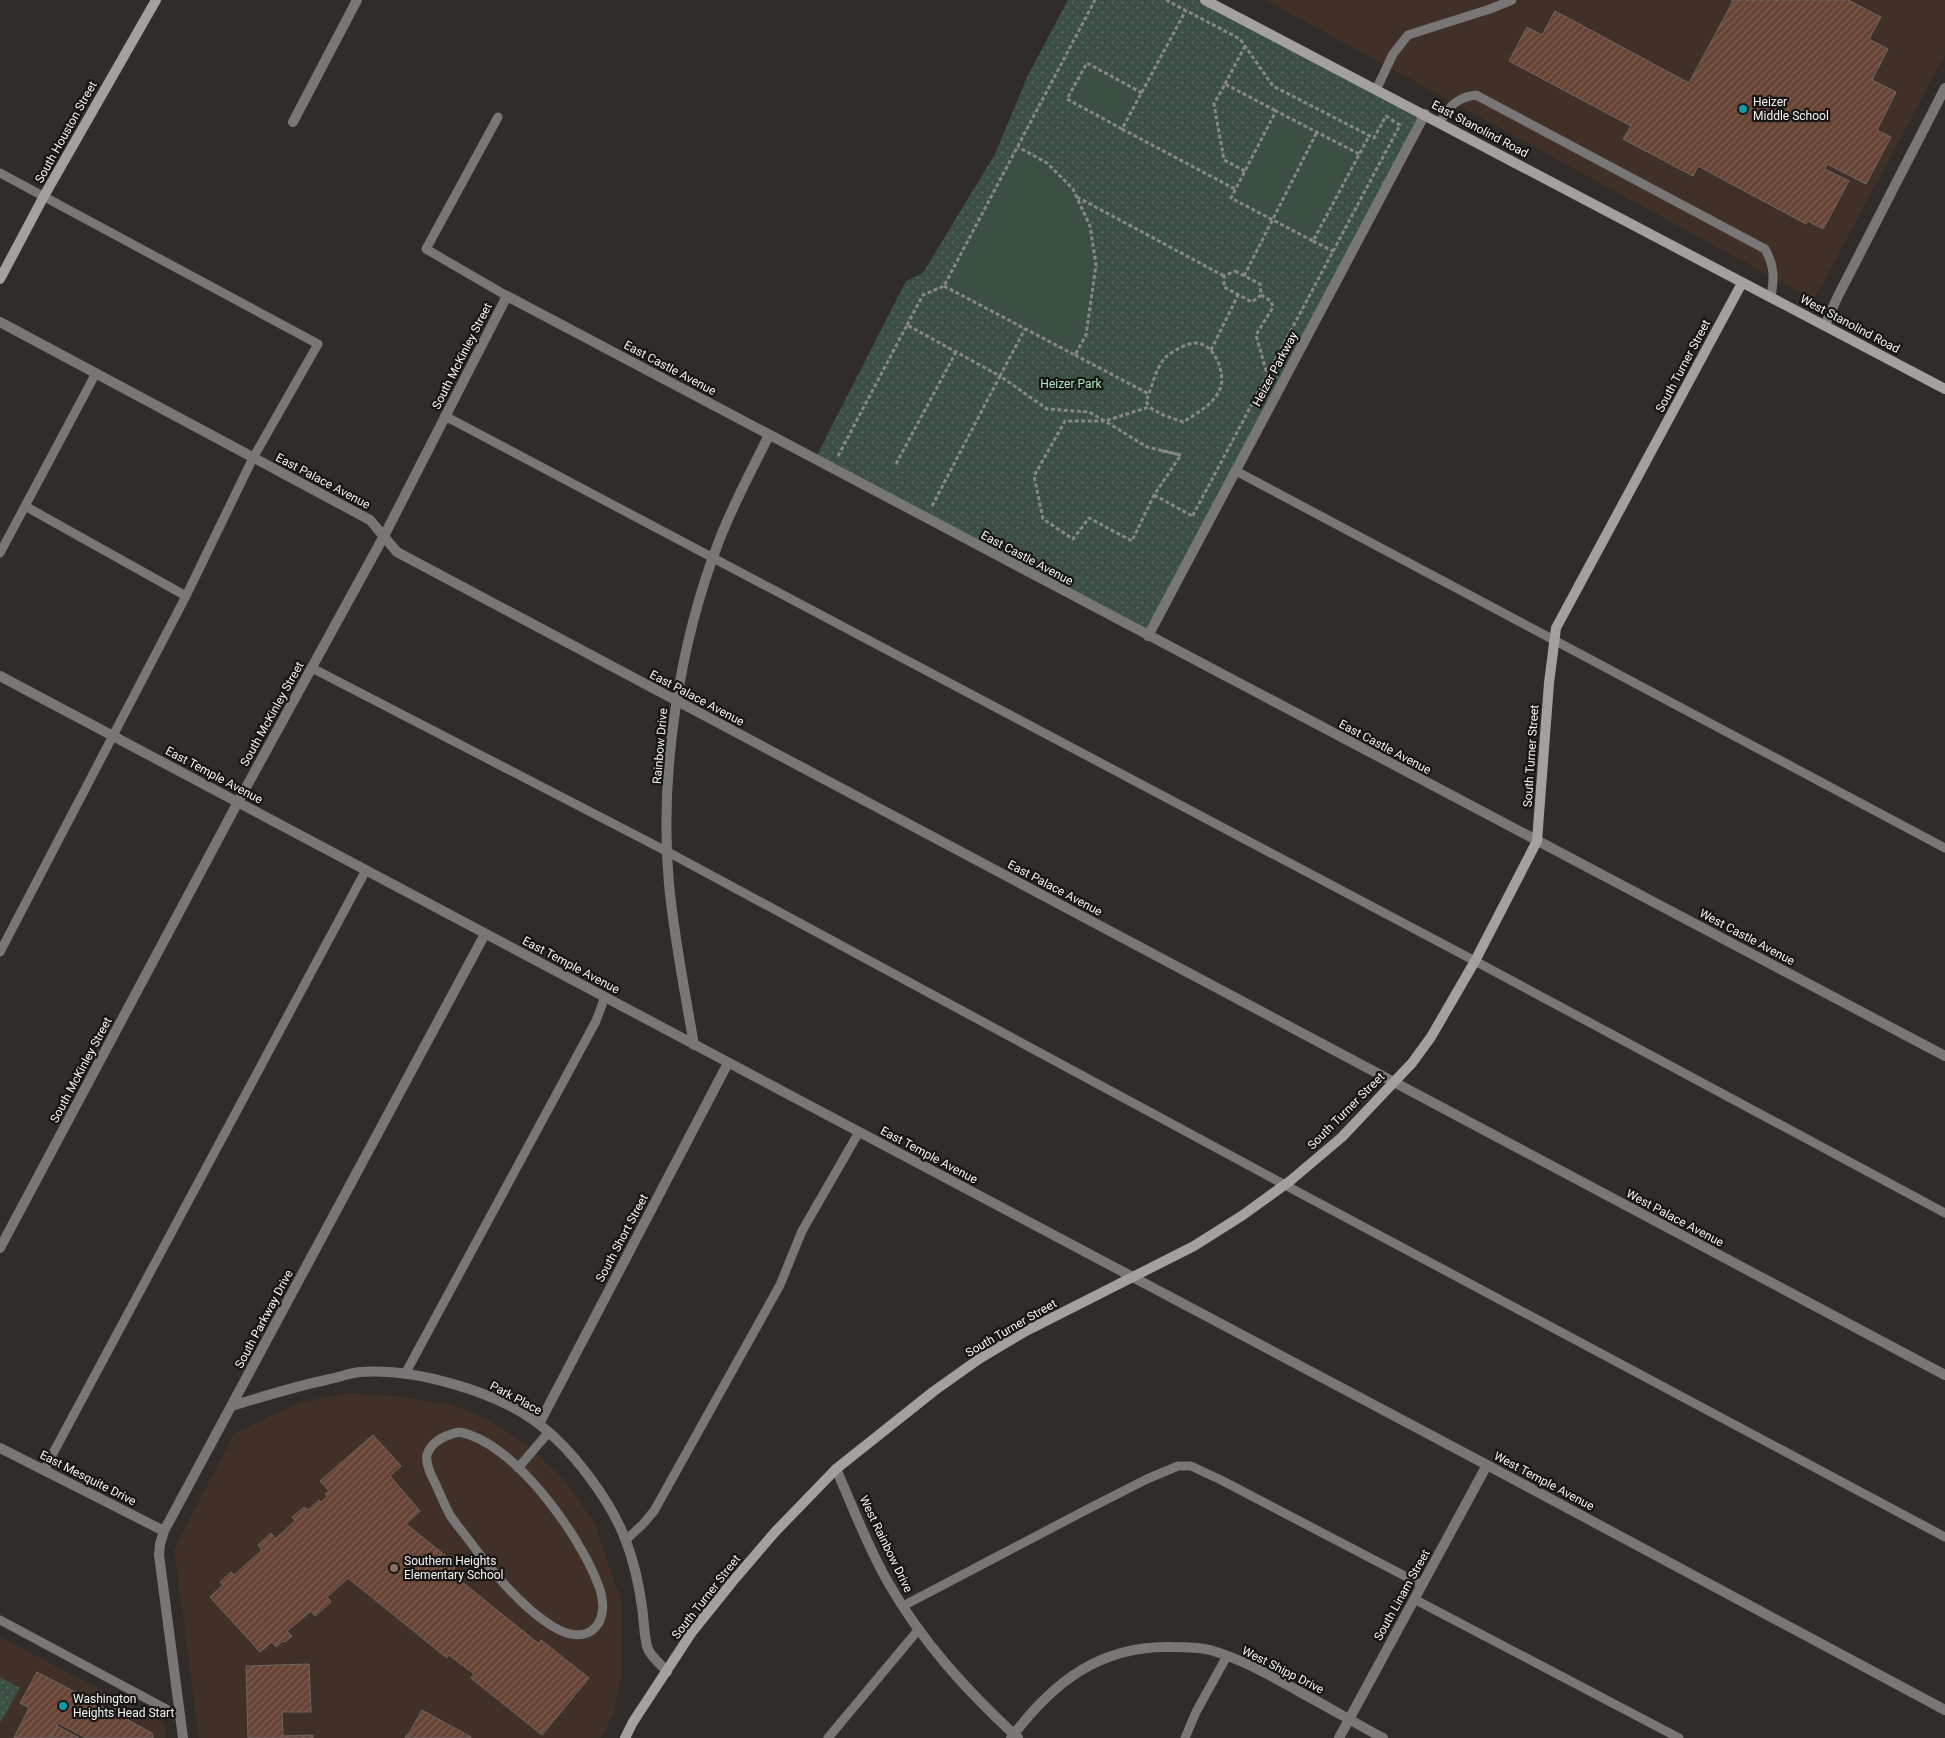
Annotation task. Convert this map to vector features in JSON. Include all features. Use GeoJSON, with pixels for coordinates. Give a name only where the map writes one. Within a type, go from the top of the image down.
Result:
{"type":"FeatureCollection","features":[{"type":"Feature","properties":{"kind":"main road","name":"South Houston Street"},"geometry":{"type":"LineString","coordinates":[[0,279],[44,196],[156,0]]}},
{"type":"Feature","properties":{"kind":"main road","name":"East Stanolind Road"},"geometry":{"type":"LineString","coordinates":[[1205,0],[1742,282]]}},
{"type":"Feature","properties":{"kind":"main road","name":"West Stanolind Road"},"geometry":{"type":"LineString","coordinates":[[1742,282],[1945,389]]}},
{"type":"Feature","properties":{"kind":"main road","name":"South Turner Street"},"geometry":{"type":"LineString","coordinates":[[624,1738],[692,1632],[775,1532],[836,1469],[978,1359],[1026,1331],[1131,1276],[1194,1246],[1285,1185],[1342,1136],[1412,1063],[1430,1037],[1475,961],[1537,841],[1548,683],[1556,628],[1742,282]]}},
{"type":"Feature","properties":{"kind":"street"},"geometry":{"type":"LineString","coordinates":[[293,122],[357,0]]}},
{"type":"Feature","properties":{"kind":"street"},"geometry":{"type":"LineString","coordinates":[[1826,325],[1843,287],[1945,88]]}},
{"type":"Feature","properties":{"kind":"street","name":"Heizer Parkway"},"geometry":{"type":"LineString","coordinates":[[1148,636],[1425,114]]}},
{"type":"Feature","properties":{"kind":"street","name":"South McKinley Street"},"geometry":{"type":"LineString","coordinates":[[0,1248],[238,802],[384,536],[507,296]]}},
{"type":"Feature","properties":{"kind":"street","name":"East Castle Avenue"},"geometry":{"type":"LineString","coordinates":[[507,296],[1537,841]]}},
{"type":"Feature","properties":{"kind":"street","name":"East Palace Avenue"},"geometry":{"type":"LineString","coordinates":[[0,322],[370,520],[396,552],[1393,1082]]}},
{"type":"Feature","properties":{"kind":"street","name":"Rainbow Drive"},"geometry":{"type":"LineString","coordinates":[[694,1045],[669,884],[668,775],[677,702],[696,612],[733,508],[769,435]]}},
{"type":"Feature","properties":{"kind":"street","name":"East Temple Avenue"},"geometry":{"type":"LineString","coordinates":[[0,676],[728,1064],[1131,1276]]}},
{"type":"Feature","properties":{"kind":"street","name":"West Castle Avenue"},"geometry":{"type":"LineString","coordinates":[[1537,841],[1945,1056]]}},
{"type":"Feature","properties":{"kind":"street","name":"South Parkway Drive"},"geometry":{"type":"LineString","coordinates":[[183,1738],[160,1555],[160,1544],[164,1531],[486,934]]}},
{"type":"Feature","properties":{"kind":"street","name":"South Short Street"},"geometry":{"type":"LineString","coordinates":[[539,1424],[728,1064]]}},
{"type":"Feature","properties":{"kind":"street","name":"West Palace Avenue"},"geometry":{"type":"LineString","coordinates":[[1393,1082],[1945,1375]]}},
{"type":"Feature","properties":{"kind":"street","name":"West Temple Avenue"},"geometry":{"type":"LineString","coordinates":[[1131,1276],[1945,1710]]}},
{"type":"Feature","properties":{"kind":"street","name":"Park Place"},"geometry":{"type":"LineString","coordinates":[[232,1406],[295,1386],[359,1372],[405,1374],[437,1380],[468,1389],[505,1404],[539,1424],[572,1456],[592,1479],[612,1511],[626,1540],[641,1598],[648,1649],[668,1672]]}},
{"type":"Feature","properties":{"kind":"street","name":"East Mesquite Drive"},"geometry":{"type":"LineString","coordinates":[[0,1448],[164,1531]]}},
{"type":"Feature","properties":{"kind":"street","name":"South Linam Street"},"geometry":{"type":"LineString","coordinates":[[1339,1738],[1487,1465]]}},
{"type":"Feature","properties":{"kind":"street","name":"West Rainbow Drive"},"geometry":{"type":"LineString","coordinates":[[836,1469],[888,1583],[903,1606],[940,1660],[1014,1737]]}},
{"type":"Feature","properties":{"kind":"street","name":"West Shipp Drive"},"geometry":{"type":"LineString","coordinates":[[1014,1737],[1050,1692],[1073,1675],[1097,1661],[1126,1651],[1154,1646],[1209,1650],[1227,1656],[1270,1675],[1383,1738]]}},
{"type":"Feature","properties":{"kind":"lane"},"geometry":{"type":"LineString","coordinates":[[1376,90],[1393,54],[1408,35],[1490,10],[1512,0]]}},
{"type":"Feature","properties":{"kind":"lane"},"geometry":{"type":"LineString","coordinates":[[1440,122],[1445,112],[1457,101],[1464,96],[1476,95],[1765,249],[1772,260],[1773,283],[1770,297]]}},
{"type":"Feature","properties":{"kind":"lane"},"geometry":{"type":"LineString","coordinates":[[498,117],[426,249],[507,296]]}},
{"type":"Feature","properties":{"kind":"lane"},"geometry":{"type":"LineString","coordinates":[[0,173],[318,344],[254,458],[186,596],[0,952]]}},
{"type":"Feature","properties":{"kind":"lane"},"geometry":{"type":"LineString","coordinates":[[0,553],[96,374]]}},
{"type":"Feature","properties":{"kind":"lane"},"geometry":{"type":"LineString","coordinates":[[445,416],[714,557],[1945,1212]]}},
{"type":"Feature","properties":{"kind":"lane"},"geometry":{"type":"LineString","coordinates":[[1236,471],[1554,638],[1945,848]]}},
{"type":"Feature","properties":{"kind":"lane"},"geometry":{"type":"LineString","coordinates":[[25,506],[186,596]]}},
{"type":"Feature","properties":{"kind":"lane"},"geometry":{"type":"LineString","coordinates":[[312,668],[668,852],[1285,1185],[1945,1537]]}},
{"type":"Feature","properties":{"kind":"lane"},"geometry":{"type":"LineString","coordinates":[[44,1470],[366,870]]}},
{"type":"Feature","properties":{"kind":"lane"},"geometry":{"type":"LineString","coordinates":[[405,1374],[596,1021],[605,997]]}},
{"type":"Feature","properties":{"kind":"lane"},"geometry":{"type":"LineString","coordinates":[[626,1540],[643,1524],[659,1502],[771,1302],[802,1231],[859,1132]]}},
{"type":"Feature","properties":{"kind":"lane"},"geometry":{"type":"LineString","coordinates":[[459,1432],[482,1439],[518,1468],[550,1504],[579,1546],[599,1585],[603,1607],[601,1617],[588,1634],[575,1636],[561,1632],[540,1618],[487,1563],[451,1516],[429,1470],[427,1457],[431,1447],[445,1435],[459,1432]]}},
{"type":"Feature","properties":{"kind":"lane"},"geometry":{"type":"LineString","coordinates":[[518,1468],[548,1433]]}},
{"type":"Feature","properties":{"kind":"lane"},"geometry":{"type":"LineString","coordinates":[[903,1606],[1094,1505],[1178,1466],[1191,1466],[1221,1480],[1422,1585]]}},
{"type":"Feature","properties":{"kind":"lane"},"geometry":{"type":"LineString","coordinates":[[1414,1599],[1679,1738]]}},
{"type":"Feature","properties":{"kind":"lane"},"geometry":{"type":"LineString","coordinates":[[0,1620],[181,1717]]}},
{"type":"Feature","properties":{"kind":"lane"},"geometry":{"type":"LineString","coordinates":[[828,1738],[919,1630]]}},
{"type":"Feature","properties":{"kind":"lane"},"geometry":{"type":"LineString","coordinates":[[1185,1738],[1196,1712],[1227,1656]]}},
{"type":"Feature","properties":{"kind":"path"},"geometry":{"type":"LineString","coordinates":[[832,468],[923,295],[944,286],[1095,0]]}},
{"type":"Feature","properties":{"kind":"path"},"geometry":{"type":"LineString","coordinates":[[1166,0],[1240,39],[1273,86],[1374,138],[1386,116],[1400,125],[1192,517]]}},
{"type":"Feature","properties":{"kind":"path"},"geometry":{"type":"LineString","coordinates":[[1122,129],[1186,10]]}},
{"type":"Feature","properties":{"kind":"path"},"geometry":{"type":"LineString","coordinates":[[1245,46],[1214,104],[1224,160],[1245,171]]}},
{"type":"Feature","properties":{"kind":"path"},"geometry":{"type":"LineString","coordinates":[[1142,93],[1087,63],[1067,99],[1235,189]]}},
{"type":"Feature","properties":{"kind":"path"},"geometry":{"type":"LineString","coordinates":[[1224,84],[1359,154]]}},
{"type":"Feature","properties":{"kind":"path"},"geometry":{"type":"LineString","coordinates":[[1276,111],[1231,198],[1333,252]]}},
{"type":"Feature","properties":{"kind":"path"},"geometry":{"type":"LineString","coordinates":[[1244,276],[1318,132]]}},
{"type":"Feature","properties":{"kind":"path"},"geometry":{"type":"LineString","coordinates":[[1313,241],[1369,136]]}},
{"type":"Feature","properties":{"kind":"path"},"geometry":{"type":"LineString","coordinates":[[1018,147],[1047,162],[1073,189],[1090,226],[1096,265],[1086,335],[1075,355]]}},
{"type":"Feature","properties":{"kind":"path"},"geometry":{"type":"LineString","coordinates":[[1077,196],[1224,276]]}},
{"type":"Feature","properties":{"kind":"path"},"geometry":{"type":"LineString","coordinates":[[1224,276],[1235,271],[1260,284],[1262,295]]}},
{"type":"Feature","properties":{"kind":"path"},"geometry":{"type":"LineString","coordinates":[[1224,276],[1224,287],[1238,295],[1252,302],[1262,295]]}},
{"type":"Feature","properties":{"kind":"path"},"geometry":{"type":"LineString","coordinates":[[944,286],[1149,394]]}},
{"type":"Feature","properties":{"kind":"path"},"geometry":{"type":"LineString","coordinates":[[1211,350],[1238,295]]}},
{"type":"Feature","properties":{"kind":"path"},"geometry":{"type":"LineString","coordinates":[[1262,295],[1272,300],[1272,306],[1256,335],[1268,374]]}},
{"type":"Feature","properties":{"kind":"path"},"geometry":{"type":"LineString","coordinates":[[907,325],[1000,376],[1046,409],[1089,412],[1147,447],[1180,456]]}},
{"type":"Feature","properties":{"kind":"path"},"geometry":{"type":"LineString","coordinates":[[926,518],[1026,329]]}},
{"type":"Feature","properties":{"kind":"path"},"geometry":{"type":"LineString","coordinates":[[1196,343],[1211,350],[1222,376],[1220,389],[1214,399],[1203,409],[1183,422],[1163,416],[1149,407],[1146,401],[1149,394],[1159,367],[1164,358],[1171,353],[1196,343]]}},
{"type":"Feature","properties":{"kind":"path"},"geometry":{"type":"LineString","coordinates":[[896,464],[956,352]]}},
{"type":"Feature","properties":{"kind":"path"},"geometry":{"type":"LineString","coordinates":[[1149,407],[1105,422],[1065,421],[1034,476],[1043,520],[1073,539],[1089,518],[1132,541],[1154,495],[1180,456]]}},
{"type":"Feature","properties":{"kind":"path"},"geometry":{"type":"LineString","coordinates":[[1162,452],[1180,456]]}},
{"type":"Feature","properties":{"kind":"path"},"geometry":{"type":"LineString","coordinates":[[1154,495],[1207,525]]}},
{"type":"Feature","properties":{"kind":"shaded area"},"geometry":{"type":"Polygon","coordinates":[[[1266,0],[1945,0],[1945,55],[1814,300],[1266,0]]]}},
{"type":"Feature","properties":{"kind":"shaded area","name":"Southern Heights Elementary School"},"geometry":{"type":"Polygon","coordinates":[[[349,1393],[395,1396],[450,1404],[489,1420],[527,1445],[564,1479],[594,1522],[621,1600],[621,1675],[614,1712],[601,1738],[199,1738],[174,1549],[234,1434],[301,1402],[349,1393]]]}},
{"type":"Feature","properties":{"kind":"shaded area"},"geometry":{"type":"Polygon","coordinates":[[[0,1637],[164,1722],[166,1738],[0,1738],[0,1637]]]}},
{"type":"Feature","properties":{"kind":"green space","name":"Heizer Park"},"geometry":{"type":"Polygon","coordinates":[[[1068,0],[1205,0],[1425,114],[1148,636],[815,459],[906,281],[923,273],[995,154],[1028,75],[1068,0]]]}},
{"type":"Feature","properties":{"kind":"green space"},"geometry":{"type":"Polygon","coordinates":[[[1087,63],[1142,93],[1122,129],[1067,99],[1087,63]]]}},
{"type":"Feature","properties":{"kind":"green space"},"geometry":{"type":"Polygon","coordinates":[[[1276,111],[1359,154],[1313,241],[1231,198],[1276,111]]]}},
{"type":"Feature","properties":{"kind":"green space"},"geometry":{"type":"Polygon","coordinates":[[[1018,147],[1047,163],[1073,189],[1090,226],[1096,265],[1086,335],[1075,355],[944,286],[1018,147]]]}},
{"type":"Feature","properties":{"kind":"green space"},"geometry":{"type":"Polygon","coordinates":[[[0,1677],[20,1688],[0,1723],[0,1677]]]}},
{"type":"Feature","properties":{"kind":"building","name":"Heizer Middle School"},"geometry":{"type":"Polygon","coordinates":[[[1731,0],[1848,0],[1881,17],[1869,39],[1888,49],[1872,80],[1896,92],[1877,130],[1891,137],[1866,184],[1827,164],[1825,169],[1849,181],[1823,229],[1808,221],[1806,224],[1698,166],[1693,176],[1623,139],[1631,126],[1509,61],[1527,27],[1542,35],[1555,11],[1689,83],[1733,1],[1731,0]]]}},
{"type":"Feature","properties":{"kind":"building"},"geometry":{"type":"Polygon","coordinates":[[[373,1435],[401,1466],[390,1476],[420,1511],[406,1524],[457,1565],[451,1573],[539,1644],[541,1640],[589,1678],[542,1735],[471,1678],[474,1674],[449,1655],[447,1658],[348,1578],[327,1597],[331,1602],[315,1616],[311,1611],[287,1631],[292,1636],[285,1642],[283,1641],[276,1647],[272,1642],[260,1652],[210,1597],[223,1585],[220,1582],[231,1572],[234,1575],[262,1550],[258,1545],[271,1533],[275,1539],[295,1521],[292,1517],[304,1507],[308,1510],[319,1500],[321,1502],[329,1491],[320,1481],[373,1435]]]}},
{"type":"Feature","properties":{"kind":"building"},"geometry":{"type":"Polygon","coordinates":[[[309,1664],[311,1712],[282,1712],[283,1736],[313,1735],[313,1738],[248,1738],[246,1666],[309,1664]]]}},
{"type":"Feature","properties":{"kind":"building","name":"Washington Heights Head Start"},"geometry":{"type":"Polygon","coordinates":[[[37,1672],[111,1711],[114,1704],[132,1713],[128,1720],[152,1733],[153,1738],[86,1738],[58,1723],[50,1738],[14,1738],[29,1708],[20,1703],[37,1672]]]}},
{"type":"Feature","properties":{"kind":"building"},"geometry":{"type":"Polygon","coordinates":[[[422,1710],[471,1737],[471,1738],[405,1738],[422,1710]]]}},
{"type":"Feature","properties":{"kind":"building","name":"Washington Heights Head Start"},"geometry":{"type":"Polygon","coordinates":[[[57,1726],[79,1738],[51,1738],[57,1726]]]}},
{"type":"Feature","properties":{"kind":"place","name":"Heizer Middle School"},"geometry":{"type":"Point","coordinates":[1743,109]}},
{"type":"Feature","properties":{"kind":"place","name":"Southern Heights Elementary School"},"geometry":{"type":"Point","coordinates":[394,1568]}},
{"type":"Feature","properties":{"kind":"place","name":"Washington Heights Head Start"},"geometry":{"type":"Point","coordinates":[63,1706]}}]}
